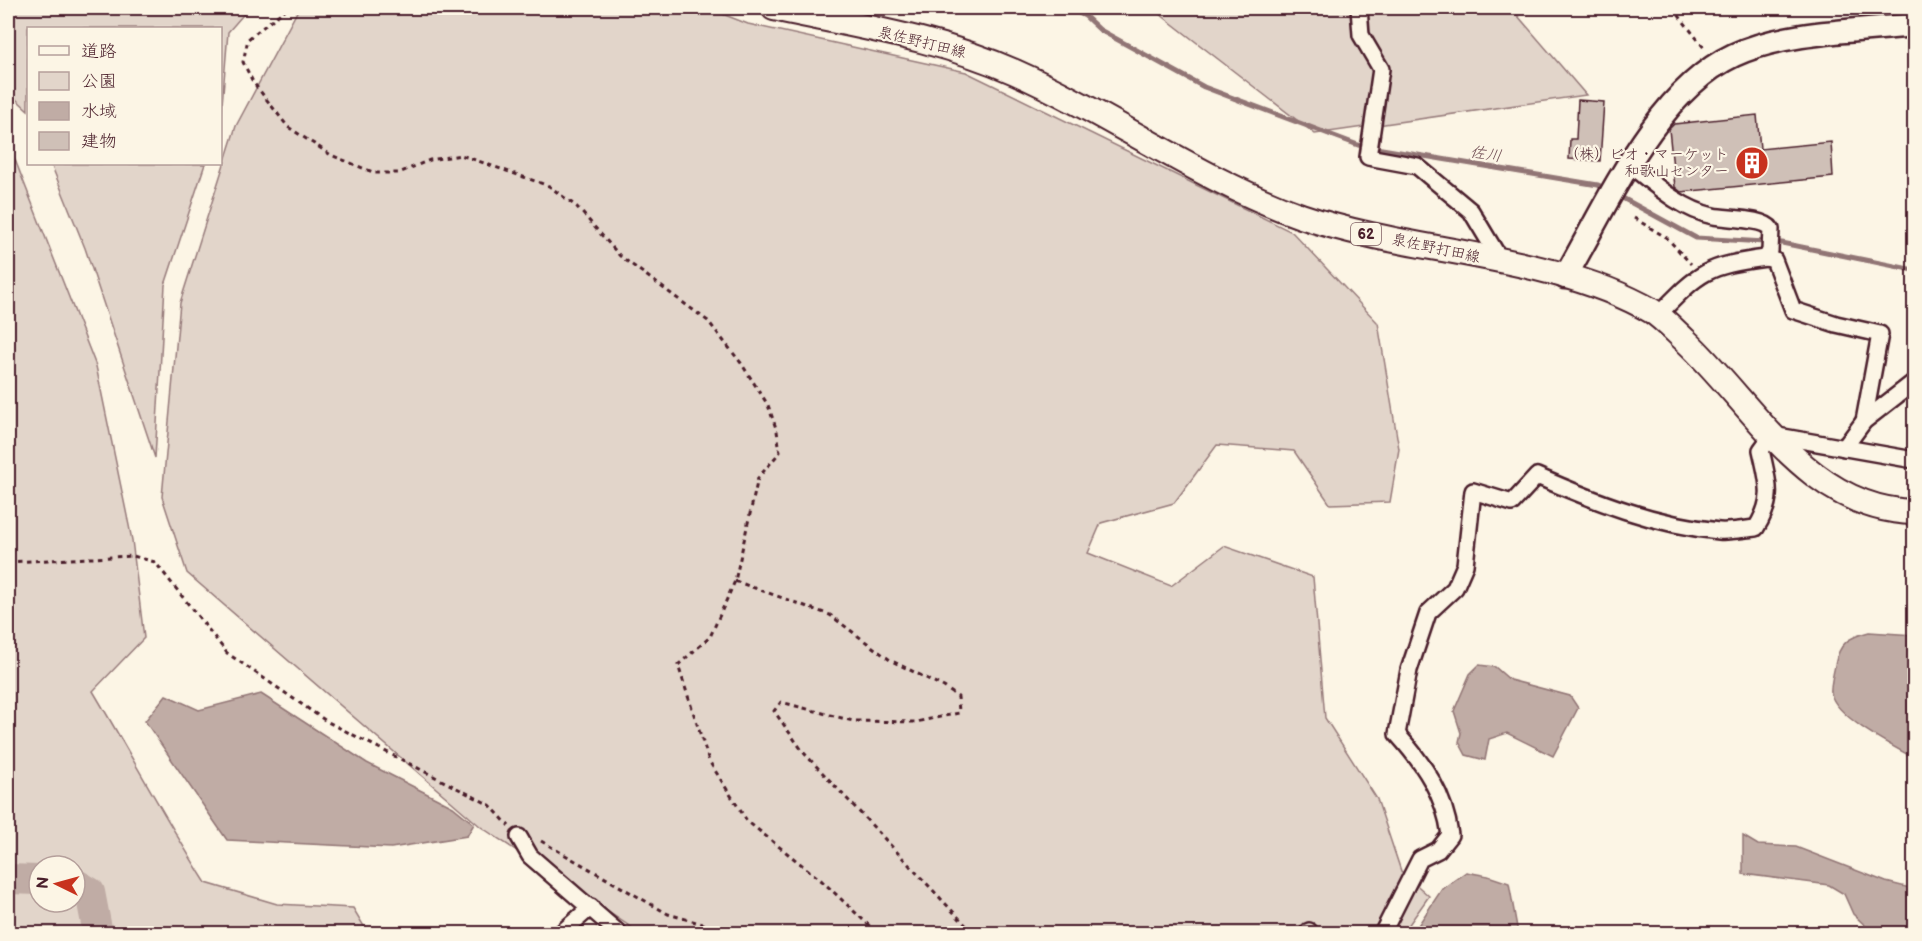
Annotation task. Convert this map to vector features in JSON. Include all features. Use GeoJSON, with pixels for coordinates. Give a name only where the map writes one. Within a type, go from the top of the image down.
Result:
{"type":"FeatureCollection","features":[{"type":"Feature","properties":{"kind":"main road","name":"泉佐野打田線"},"geometry":{"type":"LineString","coordinates":[[774,8],[965,51],[1018,74],[1246,194],[1301,216],[1351,231],[1501,261],[1565,277],[1614,293],[1658,315],[1697,352],[1809,473],[1846,493],[1891,511],[1914,512]]}},
{"type":"Feature","properties":{"kind":"street"},"geometry":{"type":"LineString","coordinates":[[1359,8],[1361,35],[1381,69],[1368,157],[1417,166],[1471,211],[1501,261]]}},
{"type":"Feature","properties":{"kind":"street"},"geometry":{"type":"LineString","coordinates":[[1565,277],[1655,126],[1680,96],[1716,65],[1736,54],[1792,39],[1914,26]]}},
{"type":"Feature","properties":{"kind":"street"},"geometry":{"type":"LineString","coordinates":[[1626,172],[1680,203],[1712,216],[1764,223],[1770,226],[1768,254]]}},
{"type":"Feature","properties":{"kind":"street"},"geometry":{"type":"LineString","coordinates":[[1658,315],[1700,274],[1732,262],[1768,254]]}},
{"type":"Feature","properties":{"kind":"street"},"geometry":{"type":"LineString","coordinates":[[1768,254],[1774,260],[1793,310],[1836,324],[1880,334],[1864,421]]}},
{"type":"Feature","properties":{"kind":"street"},"geometry":{"type":"LineString","coordinates":[[1844,448],[1864,421],[1914,382]]}},
{"type":"Feature","properties":{"kind":"street"},"geometry":{"type":"LineString","coordinates":[[1382,933],[1420,859],[1438,850],[1450,835],[1447,815],[1438,790],[1397,734],[1409,670],[1428,614],[1455,588],[1465,565],[1473,491],[1512,503],[1536,476],[1595,501],[1657,519],[1720,531],[1756,528],[1766,511],[1770,489],[1761,450],[1772,435],[1914,460]]}},
{"type":"Feature","properties":{"kind":"street"},"geometry":{"type":"LineString","coordinates":[[519,837],[530,856],[620,933]]}},
{"type":"Feature","properties":{"kind":"street"},"geometry":{"type":"LineString","coordinates":[[560,933],[591,907]]}},
{"type":"Feature","properties":{"kind":"path"},"geometry":{"type":"LineString","coordinates":[[287,8],[248,39],[243,62],[253,82],[288,127],[331,156],[375,173],[399,173],[430,160],[461,155],[549,186],[577,207],[620,255],[708,321],[741,363],[768,405],[777,431],[780,452],[758,478],[735,581],[710,637],[678,665],[709,761],[747,821],[822,880],[878,933]]}},
{"type":"Feature","properties":{"kind":"path"},"geometry":{"type":"LineString","coordinates":[[1673,8],[1716,65]]}},
{"type":"Feature","properties":{"kind":"path"},"geometry":{"type":"LineString","coordinates":[[1634,218],[1667,238],[1700,274]]}},
{"type":"Feature","properties":{"kind":"path"},"geometry":{"type":"LineString","coordinates":[[8,561],[132,556],[155,562],[227,653],[326,721],[490,805],[519,837],[535,837],[668,914],[738,933]]}},
{"type":"Feature","properties":{"kind":"path"},"geometry":{"type":"LineString","coordinates":[[735,581],[830,615],[890,660],[944,687],[958,697],[959,712],[916,722],[853,721],[781,702],[774,711],[804,753],[974,933]]}},
{"type":"Feature","properties":{"kind":"green space"},"geometry":{"type":"Polygon","coordinates":[[[8,8],[249,8],[228,32],[222,105],[222,27],[27,27],[27,109],[8,92],[8,8]]]}},
{"type":"Feature","properties":{"kind":"green space"},"geometry":{"type":"Polygon","coordinates":[[[299,8],[707,8],[748,24],[966,72],[1292,232],[1378,323],[1399,449],[1390,502],[1330,504],[1294,451],[1217,445],[1174,503],[1101,523],[1088,553],[1171,586],[1224,546],[1313,577],[1325,718],[1377,799],[1401,871],[1429,896],[1403,933],[640,933],[481,827],[187,573],[162,497],[180,303],[236,126],[299,8]]]}},
{"type":"Feature","properties":{"kind":"green space"},"geometry":{"type":"Polygon","coordinates":[[[1152,8],[1511,8],[1586,95],[1315,134],[1152,8]]]}},
{"type":"Feature","properties":{"kind":"green space"},"geometry":{"type":"Polygon","coordinates":[[[8,142],[96,366],[132,540],[144,638],[93,691],[206,883],[277,904],[353,908],[368,933],[8,933],[8,142]]]}},
{"type":"Feature","properties":{"kind":"green space"},"geometry":{"type":"Polygon","coordinates":[[[51,165],[205,165],[165,285],[155,458],[85,248],[51,165]]]}},
{"type":"Feature","properties":{"kind":"water"},"geometry":{"type":"Polygon","coordinates":[[[1869,632],[1914,635],[1914,758],[1854,721],[1843,712],[1831,693],[1837,657],[1842,646],[1856,636],[1869,632]]]}},
{"type":"Feature","properties":{"kind":"water"},"geometry":{"type":"Polygon","coordinates":[[[1479,665],[1495,667],[1510,680],[1570,696],[1578,708],[1553,756],[1507,733],[1489,739],[1485,760],[1466,755],[1459,742],[1461,733],[1454,711],[1470,674],[1479,665]]]}},
{"type":"Feature","properties":{"kind":"water"},"geometry":{"type":"Polygon","coordinates":[[[261,694],[367,763],[453,807],[474,824],[467,836],[391,848],[227,840],[145,721],[166,695],[199,710],[261,694]]]}},
{"type":"Feature","properties":{"kind":"water"},"geometry":{"type":"Polygon","coordinates":[[[1743,836],[1758,845],[1796,847],[1886,882],[1914,889],[1914,933],[1873,933],[1853,914],[1844,894],[1829,885],[1743,874],[1743,836]]]}},
{"type":"Feature","properties":{"kind":"water"},"geometry":{"type":"Polygon","coordinates":[[[1466,872],[1509,883],[1518,933],[1413,933],[1442,889],[1466,872]]]}},
{"type":"Feature","properties":{"kind":"building"},"geometry":{"type":"Polygon","coordinates":[[[1578,100],[1604,102],[1600,161],[1569,159],[1570,139],[1576,139],[1578,100]]]}},
{"type":"Feature","properties":{"kind":"building","name":"（株）ビオ・マーケット 和歌山センター"},"geometry":{"type":"Polygon","coordinates":[[[1757,115],[1760,149],[1831,142],[1833,177],[1681,192],[1675,187],[1669,129],[1674,124],[1757,115]]]}},
{"type":"Feature","properties":{"kind":"waterway","name":"佐川"},"geometry":{"type":"LineString","coordinates":[[1069,8],[1085,16],[1100,30],[1204,87],[1358,145],[1598,185],[1606,189]]}},
{"type":"Feature","properties":{"kind":"waterway","name":"佐川"},"geometry":{"type":"LineString","coordinates":[[1617,195],[1696,238],[1782,243],[1914,270]]}},
{"type":"Feature","properties":{"kind":"waterway"},"geometry":{"type":"LineString","coordinates":[[8,879],[27,880]]}},
{"type":"Feature","properties":{"kind":"waterway"},"geometry":{"type":"LineString","coordinates":[[87,890],[90,892],[98,934]]}},
{"type":"Feature","properties":{"kind":"place","name":"（株）ビオ・マーケット 和歌山センター"},"geometry":{"type":"Point","coordinates":[1752,163]}}]}
